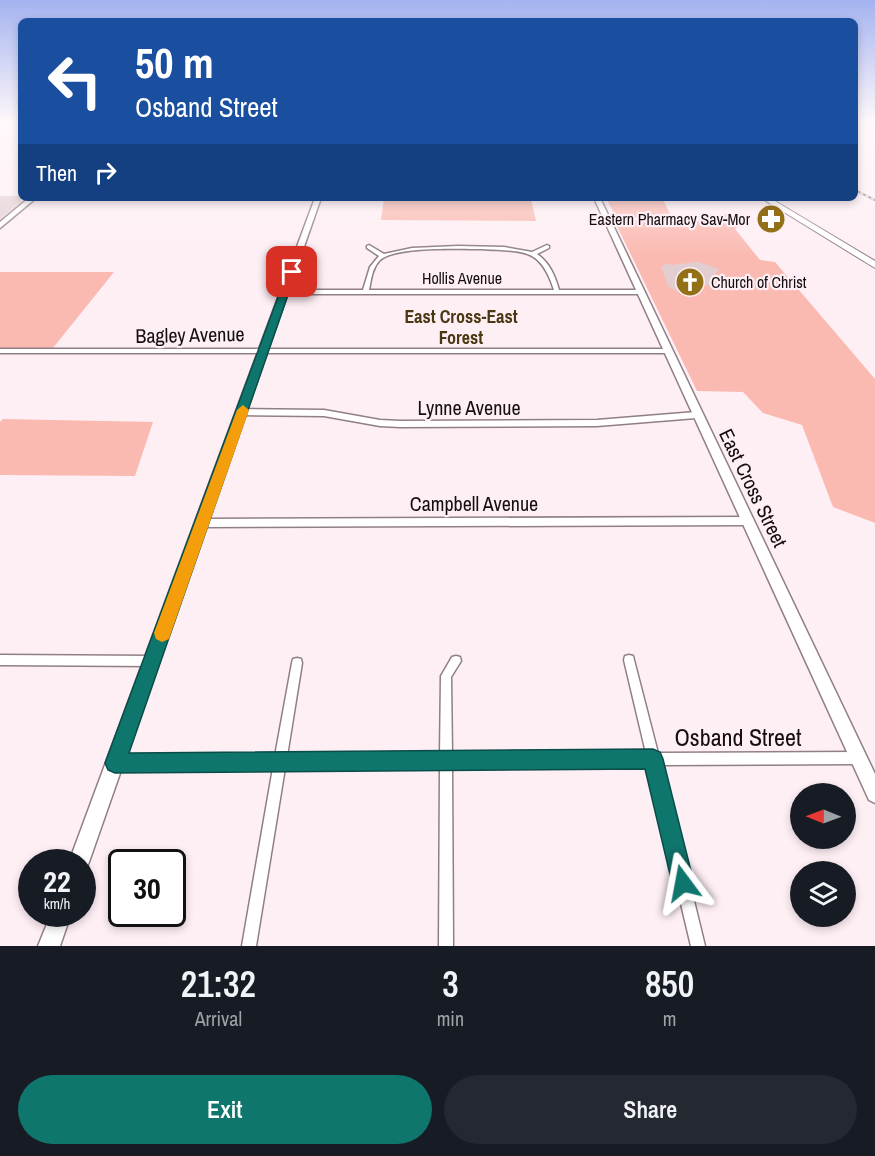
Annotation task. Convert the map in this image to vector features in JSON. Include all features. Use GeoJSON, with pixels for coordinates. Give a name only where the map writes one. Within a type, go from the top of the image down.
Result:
{"type":"FeatureCollection","features":[{"type":"Feature","properties":{"kind":"main road"},"geometry":{"type":"LineString","coordinates":[[770,201],[875,264]]}},
{"type":"Feature","properties":{"kind":"street"},"geometry":{"type":"LineString","coordinates":[[0,225],[29,201]]}},
{"type":"Feature","properties":{"kind":"street"},"geometry":{"type":"LineString","coordinates":[[84,849],[317,201]]}},
{"type":"Feature","properties":{"kind":"street","name":"East Cross Street"},"geometry":{"type":"LineString","coordinates":[[598,201],[696,415],[783,594],[875,794]]}},
{"type":"Feature","properties":{"kind":"street"},"geometry":{"type":"LineString","coordinates":[[369,247],[383,256]]}},
{"type":"Feature","properties":{"kind":"street"},"geometry":{"type":"LineString","coordinates":[[533,254],[547,247]]}},
{"type":"Feature","properties":{"kind":"street"},"geometry":{"type":"LineString","coordinates":[[366,292],[370,272],[383,256],[398,251],[509,249],[533,254],[548,267],[557,292]]}},
{"type":"Feature","properties":{"kind":"street","name":"Hollis Avenue"},"geometry":{"type":"LineString","coordinates":[[284,292],[641,292]]}},
{"type":"Feature","properties":{"kind":"street","name":"Bagley Avenue"},"geometry":{"type":"LineString","coordinates":[[0,351],[667,351]]}},
{"type":"Feature","properties":{"kind":"street","name":"Lynne Avenue"},"geometry":{"type":"LineString","coordinates":[[242,412],[324,413],[380,423],[400,424],[597,423],[696,415]]}},
{"type":"Feature","properties":{"kind":"street","name":"Campbell Avenue"},"geometry":{"type":"LineString","coordinates":[[202,523],[746,521]]}},
{"type":"Feature","properties":{"kind":"street"},"geometry":{"type":"LineString","coordinates":[[0,660],[153,661]]}},
{"type":"Feature","properties":{"kind":"street"},"geometry":{"type":"LineString","coordinates":[[629,660],[698,946]]}},
{"type":"Feature","properties":{"kind":"street"},"geometry":{"type":"LineString","coordinates":[[446,946],[446,676],[456,661]]}},
{"type":"Feature","properties":{"kind":"street"},"geometry":{"type":"LineString","coordinates":[[249,946],[297,663]]}},
{"type":"Feature","properties":{"kind":"street","name":"Osband Street"},"geometry":{"type":"LineString","coordinates":[[115,763],[858,758]]}},
{"type":"Feature","properties":{"kind":"street"},"geometry":{"type":"LineString","coordinates":[[49,946],[56,927]]}},
{"type":"Feature","properties":{"kind":"shaded area"},"geometry":{"type":"Polygon","coordinates":[[[384,201],[531,201],[536,221],[381,220],[384,201]]]}},
{"type":"Feature","properties":{"kind":"shaded area"},"geometry":{"type":"Polygon","coordinates":[[[608,201],[664,201],[672,218],[616,217],[608,201]]]}},
{"type":"Feature","properties":{"kind":"shaded area"},"geometry":{"type":"Polygon","coordinates":[[[702,214],[726,214],[740,225],[735,229],[760,260],[775,262],[875,379],[875,523],[833,507],[802,425],[763,413],[743,392],[697,391],[614,220],[704,221],[702,214]]]}},
{"type":"Feature","properties":{"kind":"shaded area"},"geometry":{"type":"Polygon","coordinates":[[[0,272],[114,272],[53,348],[0,348],[0,272]]]}},
{"type":"Feature","properties":{"kind":"shaded area"},"geometry":{"type":"Polygon","coordinates":[[[3,419],[153,422],[135,476],[0,475],[0,422],[3,419]]]}},
{"type":"Feature","properties":{"kind":"building"},"geometry":{"type":"Polygon","coordinates":[[[0,196],[18,196],[18,201],[21,202],[0,219],[0,196]]]}},
{"type":"Feature","properties":{"kind":"building","name":"Church of Christ"},"geometry":{"type":"Polygon","coordinates":[[[698,262],[719,269],[712,278],[717,285],[688,285],[700,292],[689,298],[668,286],[661,267],[667,263],[671,265],[698,262]]]}},
{"type":"Feature","properties":{"kind":"railway"},"geometry":{"type":"LineString","coordinates":[[858,192],[875,200]]}},
{"type":"Feature","properties":{"kind":"slow traffic"},"geometry":{"type":"LineString","coordinates":[[162,633],[243,410]]}},
{"type":"Feature","properties":{"kind":"place","name":"Eastern Pharmacy Sav-Mor"},"geometry":{"type":"Point","coordinates":[771,219]}},
{"type":"Feature","properties":{"kind":"place","name":"Church of Christ"},"geometry":{"type":"Point","coordinates":[690,282]}},
{"type":"Feature","properties":{"kind":"district","name":"East Cross-East Forest"},"geometry":{"type":"Point","coordinates":[461,327]}},
{"type":"Feature","properties":{"kind":"route"},"geometry":{"type":"LineString","coordinates":[[292,272],[115,763],[653,759],[683,883]]}}]}
